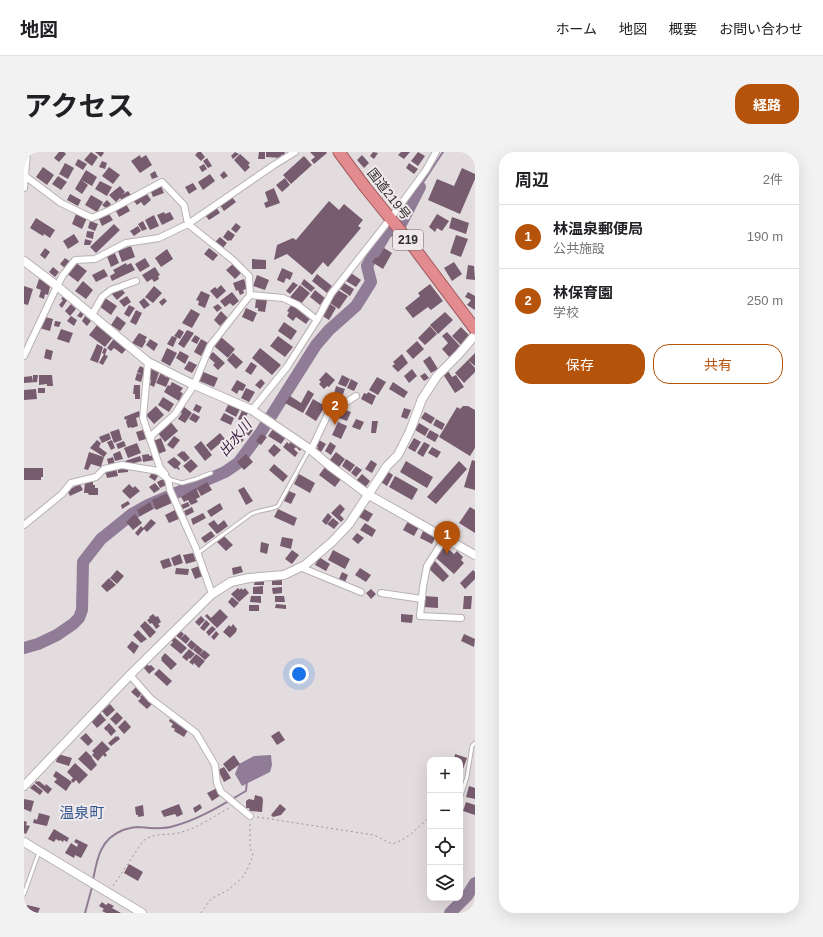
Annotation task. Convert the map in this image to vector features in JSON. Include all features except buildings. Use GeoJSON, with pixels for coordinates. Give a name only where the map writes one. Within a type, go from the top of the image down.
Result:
{"type":"FeatureCollection","features":[{"type":"Feature","properties":{"kind":"highway","name":"国道219号"},"geometry":{"type":"LineString","coordinates":[[339,152],[475,329]]}},
{"type":"Feature","properties":{"kind":"street"},"geometry":{"type":"LineString","coordinates":[[24,188],[27,152]]}},
{"type":"Feature","properties":{"kind":"street"},"geometry":{"type":"LineString","coordinates":[[24,356],[57,286],[63,275],[75,260],[94,259],[126,243],[159,238],[188,224],[295,152]]}},
{"type":"Feature","properties":{"kind":"street"},"geometry":{"type":"LineString","coordinates":[[252,410],[287,367],[317,320],[331,294],[390,219],[426,170],[436,152]]}},
{"type":"Feature","properties":{"kind":"street"},"geometry":{"type":"LineString","coordinates":[[25,176],[61,203],[92,218],[162,182],[184,205],[188,224],[233,260],[249,276],[250,295],[210,346],[194,384],[175,414],[153,434],[150,440]]}},
{"type":"Feature","properties":{"kind":"street"},"geometry":{"type":"LineString","coordinates":[[24,260],[148,362],[252,410],[310,449],[369,495],[475,555]]}},
{"type":"Feature","properties":{"kind":"street"},"geometry":{"type":"LineString","coordinates":[[92,315],[102,297],[111,290],[136,281]]}},
{"type":"Feature","properties":{"kind":"street"},"geometry":{"type":"LineString","coordinates":[[250,295],[283,298],[298,306],[317,320]]}},
{"type":"Feature","properties":{"kind":"street"},"geometry":{"type":"LineString","coordinates":[[24,786],[130,675],[212,594],[231,582],[249,578],[284,575],[300,567],[332,542],[349,524],[387,466],[398,455],[410,431],[422,399],[437,376],[475,335]]}},
{"type":"Feature","properties":{"kind":"street"},"geometry":{"type":"LineString","coordinates":[[148,362],[143,418],[160,468],[168,478],[170,490],[198,553],[212,594]]}},
{"type":"Feature","properties":{"kind":"street"},"geometry":{"type":"LineString","coordinates":[[310,449],[328,414],[356,396]]}},
{"type":"Feature","properties":{"kind":"street"},"geometry":{"type":"LineString","coordinates":[[24,525],[62,494],[71,482],[96,477],[104,469],[122,465],[158,472],[168,478]]}},
{"type":"Feature","properties":{"kind":"street"},"geometry":{"type":"LineString","coordinates":[[445,538],[427,566],[420,616],[461,618]]}},
{"type":"Feature","properties":{"kind":"street"},"geometry":{"type":"LineString","coordinates":[[300,567],[361,592]]}},
{"type":"Feature","properties":{"kind":"street"},"geometry":{"type":"LineString","coordinates":[[381,593],[422,599]]}},
{"type":"Feature","properties":{"kind":"street"},"geometry":{"type":"LineString","coordinates":[[130,675],[151,699],[196,733],[215,765],[217,783],[221,792],[250,816]]}},
{"type":"Feature","properties":{"kind":"street"},"geometry":{"type":"LineString","coordinates":[[24,842],[142,913]]}},
{"type":"Feature","properties":{"kind":"lane"},"geometry":{"type":"LineString","coordinates":[[198,553],[251,514],[260,510],[272,510],[278,506],[310,449]]}},
{"type":"Feature","properties":{"kind":"lane"},"geometry":{"type":"LineString","coordinates":[[168,478],[182,483],[210,473]]}},
{"type":"Feature","properties":{"kind":"lane"},"geometry":{"type":"LineString","coordinates":[[462,793],[467,777],[472,746],[475,743]]}},
{"type":"Feature","properties":{"kind":"lane"},"geometry":{"type":"LineString","coordinates":[[24,894],[39,852]]}},
{"type":"Feature","properties":{"kind":"path"},"geometry":{"type":"LineString","coordinates":[[108,893],[142,841],[149,836],[157,834],[174,834],[186,831],[235,805]]}},
{"type":"Feature","properties":{"kind":"path"},"geometry":{"type":"LineString","coordinates":[[201,913],[211,899],[228,890],[242,878],[248,868],[253,855],[250,848],[250,816],[374,835],[392,844],[401,841],[415,832],[427,819]]}},
{"type":"Feature","properties":{"kind":"shaded area"},"geometry":{"type":"Polygon","coordinates":[[[271,755],[272,765],[270,772],[242,786],[235,774],[239,764],[254,756],[271,755]]]}},
{"type":"Feature","properties":{"kind":"waterway"},"geometry":{"type":"LineString","coordinates":[[420,187],[443,152]]}},
{"type":"Feature","properties":{"kind":"waterway","name":"出水川"},"geometry":{"type":"LineString","coordinates":[[24,648],[38,644],[57,635],[79,618],[82,610],[83,562],[101,539],[132,514],[148,505],[225,472],[238,463],[261,432],[316,345],[329,330],[356,306],[371,282],[367,266],[386,233],[401,224],[420,187]]}},
{"type":"Feature","properties":{"kind":"waterway"},"geometry":{"type":"LineString","coordinates":[[93,880],[101,850],[104,844],[115,834],[134,827],[165,828],[184,823],[211,811],[246,791],[247,781]]}},
{"type":"Feature","properties":{"kind":"waterway"},"geometry":{"type":"LineString","coordinates":[[450,913],[467,896],[475,883]]}},
{"type":"Feature","properties":{"kind":"waterway"},"geometry":{"type":"LineString","coordinates":[[85,913],[92,887]]}},
{"type":"Feature","properties":{"kind":"place","name":"林保育園"},"geometry":{"type":"Point","coordinates":[335,425]}},
{"type":"Feature","properties":{"kind":"place","name":"林温泉郵便局"},"geometry":{"type":"Point","coordinates":[447,554]}},
{"type":"Feature","properties":{"kind":"district","name":"温泉町"},"geometry":{"type":"Point","coordinates":[82,812]}}]}
